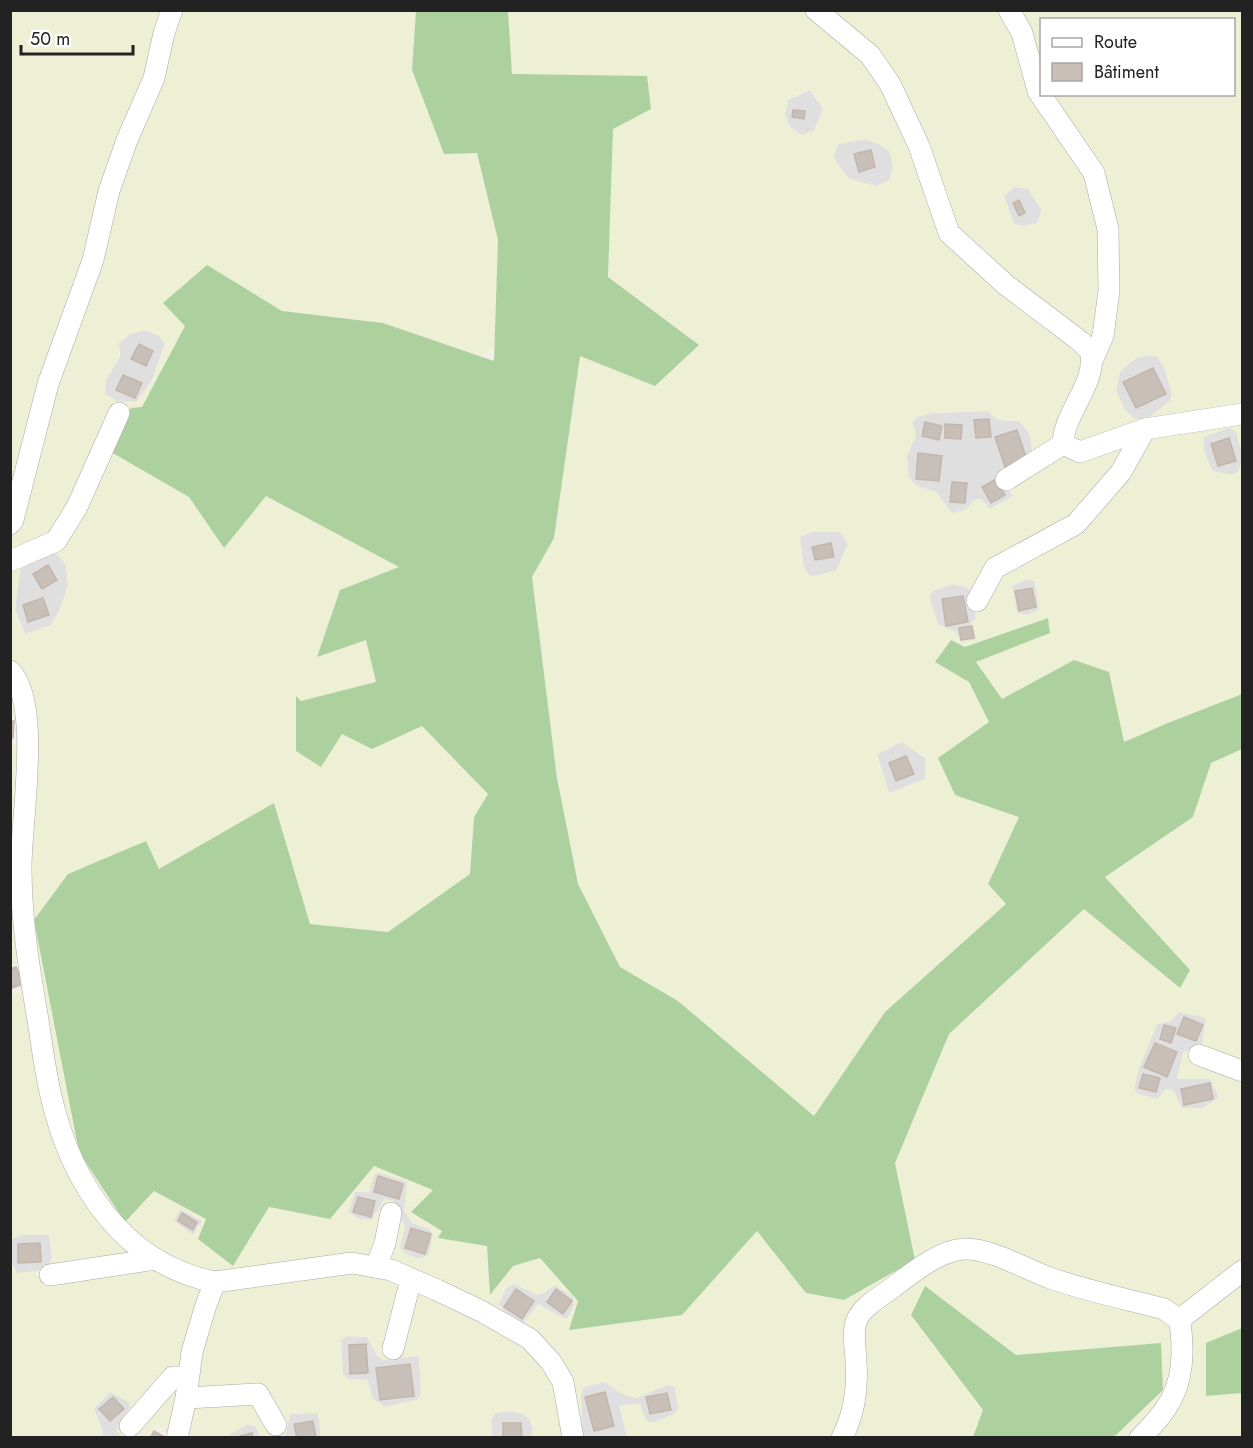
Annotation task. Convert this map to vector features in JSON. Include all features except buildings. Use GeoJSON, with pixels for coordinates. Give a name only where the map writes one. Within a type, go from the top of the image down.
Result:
{"type":"FeatureCollection","features":[{"type":"Feature","properties":{"kind":"street"},"geometry":{"type":"LineString","coordinates":[[10,524],[13,520],[48,384],[93,260],[109,191],[127,140],[154,78],[164,33],[172,10]]}},
{"type":"Feature","properties":{"kind":"street"},"geometry":{"type":"LineString","coordinates":[[816,10],[870,55],[890,84],[919,146],[949,233],[1006,285],[1080,341],[1091,352],[1092,372],[1064,432],[1063,444]]}},
{"type":"Feature","properties":{"kind":"street"},"geometry":{"type":"LineString","coordinates":[[1009,10],[1022,33],[1040,94]]}},
{"type":"Feature","properties":{"kind":"street"},"geometry":{"type":"LineString","coordinates":[[1041,96],[1094,173],[1108,229],[1109,291],[1103,336],[1092,361]]}},
{"type":"Feature","properties":{"kind":"street"},"geometry":{"type":"LineString","coordinates":[[10,561],[57,541],[77,507],[119,413]]}},
{"type":"Feature","properties":{"kind":"street"},"geometry":{"type":"LineString","coordinates":[[1063,444],[1080,452],[1145,429],[1242,414]]}},
{"type":"Feature","properties":{"kind":"street"},"geometry":{"type":"LineString","coordinates":[[977,601],[995,568],[1076,524],[1122,472],[1145,429]]}},
{"type":"Feature","properties":{"kind":"street"},"geometry":{"type":"LineString","coordinates":[[1006,480],[1063,444]]}},
{"type":"Feature","properties":{"kind":"street"},"geometry":{"type":"LineString","coordinates":[[10,671],[15,675],[23,692],[28,715],[21,865],[22,904],[32,984],[51,1097],[68,1150],[88,1192],[120,1232],[142,1252],[193,1278],[215,1282],[352,1263],[391,1270],[481,1311],[530,1339],[551,1362],[563,1382],[573,1437]]}},
{"type":"Feature","properties":{"kind":"street"},"geometry":{"type":"LineString","coordinates":[[1199,1055],[1242,1071]]}},
{"type":"Feature","properties":{"kind":"street"},"geometry":{"type":"LineString","coordinates":[[376,1267],[385,1243],[391,1213]]}},
{"type":"Feature","properties":{"kind":"street"},"geometry":{"type":"LineString","coordinates":[[842,1437],[856,1401],[857,1364],[854,1346],[856,1322],[863,1310],[915,1270],[949,1253],[963,1249],[991,1254],[1051,1278],[1164,1309],[1179,1320],[1182,1337],[1180,1380],[1166,1410],[1140,1437]]}},
{"type":"Feature","properties":{"kind":"street"},"geometry":{"type":"LineString","coordinates":[[50,1275],[156,1259]]}},
{"type":"Feature","properties":{"kind":"street"},"geometry":{"type":"LineString","coordinates":[[1179,1320],[1242,1271]]}},
{"type":"Feature","properties":{"kind":"street"},"geometry":{"type":"LineString","coordinates":[[193,1278],[206,1305]]}},
{"type":"Feature","properties":{"kind":"street"},"geometry":{"type":"LineString","coordinates":[[393,1349],[411,1279]]}},
{"type":"Feature","properties":{"kind":"street"},"geometry":{"type":"LineString","coordinates":[[177,1437],[206,1305],[215,1282]]}},
{"type":"Feature","properties":{"kind":"street"},"geometry":{"type":"LineString","coordinates":[[130,1426],[173,1377],[186,1388],[258,1394],[276,1425]]}},
{"type":"Feature","properties":{"kind":"shaded area"},"geometry":{"type":"Polygon","coordinates":[[[810,90],[823,109],[814,131],[802,135],[790,127],[785,114],[788,100],[810,90]]]}},
{"type":"Feature","properties":{"kind":"shaded area"},"geometry":{"type":"Polygon","coordinates":[[[865,139],[879,144],[890,152],[893,167],[889,181],[876,186],[849,179],[833,157],[838,144],[865,139]]]}},
{"type":"Feature","properties":{"kind":"shaded area"},"geometry":{"type":"Polygon","coordinates":[[[1014,187],[1028,189],[1042,210],[1037,223],[1023,226],[1014,224],[1004,196],[1014,187]]]}},
{"type":"Feature","properties":{"kind":"shaded area"},"geometry":{"type":"Polygon","coordinates":[[[144,330],[158,335],[165,344],[152,380],[136,402],[117,401],[105,394],[106,380],[120,357],[119,343],[130,334],[144,330]]]}},
{"type":"Feature","properties":{"kind":"shaded area"},"geometry":{"type":"Polygon","coordinates":[[[1157,356],[1165,369],[1172,394],[1170,401],[1148,418],[1135,419],[1125,410],[1116,391],[1120,371],[1136,358],[1157,356]]]}},
{"type":"Feature","properties":{"kind":"shaded area"},"geometry":{"type":"Polygon","coordinates":[[[988,411],[998,420],[1019,421],[1029,432],[1033,455],[1013,496],[990,509],[952,513],[936,492],[916,486],[908,476],[907,455],[916,436],[912,422],[917,417],[931,413],[988,411]]]}},
{"type":"Feature","properties":{"kind":"shaded area"},"geometry":{"type":"Polygon","coordinates":[[[1229,428],[1236,431],[1242,452],[1238,472],[1231,475],[1212,471],[1204,451],[1204,437],[1229,428]]]}},
{"type":"Feature","properties":{"kind":"shaded area"},"geometry":{"type":"Polygon","coordinates":[[[812,532],[840,532],[848,544],[836,571],[810,577],[803,565],[800,537],[812,532]]]}},
{"type":"Feature","properties":{"kind":"shaded area"},"geometry":{"type":"Polygon","coordinates":[[[57,553],[66,565],[68,586],[58,613],[51,625],[25,634],[15,610],[20,570],[43,555],[57,553]]]}},
{"type":"Feature","properties":{"kind":"shaded area"},"geometry":{"type":"Polygon","coordinates":[[[1027,579],[1035,581],[1039,610],[1028,615],[1017,613],[1012,586],[1027,579]]]}},
{"type":"Feature","properties":{"kind":"shaded area"},"geometry":{"type":"Polygon","coordinates":[[[952,584],[966,587],[971,592],[976,619],[971,622],[977,639],[961,642],[956,632],[938,624],[929,597],[933,591],[952,584]]]}},
{"type":"Feature","properties":{"kind":"shaded area"},"geometry":{"type":"Polygon","coordinates":[[[902,742],[925,758],[925,779],[889,793],[877,754],[902,742]]]}},
{"type":"Feature","properties":{"kind":"shaded area"},"geometry":{"type":"Polygon","coordinates":[[[1179,1012],[1206,1017],[1202,1046],[1177,1079],[1210,1079],[1220,1097],[1203,1108],[1182,1108],[1166,1089],[1157,1099],[1137,1094],[1134,1088],[1139,1068],[1157,1024],[1170,1021],[1179,1012]]]}},
{"type":"Feature","properties":{"kind":"shaded area"},"geometry":{"type":"Polygon","coordinates":[[[375,1172],[408,1182],[404,1211],[412,1223],[429,1229],[433,1234],[429,1255],[419,1259],[404,1253],[400,1247],[405,1227],[384,1199],[372,1220],[359,1219],[348,1212],[355,1192],[369,1192],[375,1172]]]}},
{"type":"Feature","properties":{"kind":"shaded area"},"geometry":{"type":"Polygon","coordinates":[[[180,1209],[202,1221],[193,1235],[174,1221],[180,1209]]]}},
{"type":"Feature","properties":{"kind":"shaded area"},"geometry":{"type":"Polygon","coordinates":[[[21,1235],[49,1235],[52,1258],[49,1266],[37,1271],[17,1273],[11,1262],[11,1240],[21,1235]]]}},
{"type":"Feature","properties":{"kind":"shaded area"},"geometry":{"type":"Polygon","coordinates":[[[515,1284],[537,1295],[544,1293],[554,1284],[573,1296],[574,1305],[568,1318],[523,1323],[505,1312],[499,1304],[506,1288],[515,1284]]]}},
{"type":"Feature","properties":{"kind":"shaded area"},"geometry":{"type":"Polygon","coordinates":[[[347,1336],[367,1337],[377,1356],[383,1360],[419,1356],[421,1394],[418,1400],[384,1407],[342,1374],[341,1340],[347,1336]]]}},
{"type":"Feature","properties":{"kind":"shaded area"},"geometry":{"type":"Polygon","coordinates":[[[605,1382],[622,1394],[636,1398],[668,1384],[675,1387],[679,1409],[674,1414],[655,1422],[648,1422],[644,1417],[620,1406],[627,1437],[582,1437],[581,1392],[584,1387],[605,1382]]]}},
{"type":"Feature","properties":{"kind":"shaded area"},"geometry":{"type":"Polygon","coordinates":[[[110,1392],[129,1402],[130,1409],[117,1430],[122,1437],[101,1437],[103,1432],[94,1409],[110,1392]]]}},
{"type":"Feature","properties":{"kind":"shaded area"},"geometry":{"type":"Polygon","coordinates":[[[510,1411],[529,1418],[533,1428],[532,1437],[492,1437],[492,1418],[496,1413],[510,1411]]]}},
{"type":"Feature","properties":{"kind":"shaded area"},"geometry":{"type":"Polygon","coordinates":[[[318,1412],[321,1437],[285,1438],[290,1414],[318,1412]]]}},
{"type":"Feature","properties":{"kind":"shaded area"},"geometry":{"type":"Polygon","coordinates":[[[248,1424],[255,1426],[261,1437],[231,1437],[230,1434],[248,1424]]]}},
{"type":"Feature","properties":{"kind":"green space"},"geometry":{"type":"Polygon","coordinates":[[[11,11],[416,11],[412,70],[477,153],[498,240],[495,347],[480,357],[383,323],[282,311],[207,265],[185,326],[142,407],[111,452],[189,497],[225,548],[266,495],[400,567],[317,656],[366,640],[376,683],[301,701],[296,697],[342,734],[372,749],[422,725],[488,794],[474,817],[470,874],[388,932],[310,924],[274,803],[158,870],[68,874],[34,920],[79,1152],[126,1221],[154,1191],[207,1219],[269,1207],[330,1219],[374,1166],[433,1190],[442,1231],[438,1238],[487,1246],[490,1294],[513,1266],[539,1258],[579,1301],[569,1329],[682,1315],[757,1230],[806,1292],[915,1260],[895,1163],[949,1034],[1084,909],[1179,988],[1190,970],[1105,877],[1193,817],[1211,763],[1242,749],[1242,1328],[1206,1343],[1206,1396],[1242,1393],[1242,1437],[1110,1437],[1116,1435],[1163,1390],[1161,1343],[1016,1355],[925,1287],[911,1315],[983,1410],[973,1437],[627,1437],[619,1406],[640,1403],[644,1417],[648,1422],[655,1422],[674,1414],[678,1409],[675,1387],[668,1385],[636,1398],[622,1394],[605,1382],[584,1387],[581,1392],[582,1437],[532,1437],[533,1428],[529,1418],[510,1411],[496,1413],[492,1418],[492,1437],[321,1437],[318,1413],[290,1414],[285,1437],[261,1437],[255,1426],[248,1424],[230,1434],[231,1437],[172,1437],[157,1425],[143,1437],[122,1437],[116,1430],[130,1408],[129,1402],[110,1392],[94,1409],[103,1432],[101,1437],[11,1437],[10,1262],[17,1273],[37,1271],[49,1266],[52,1258],[49,1235],[21,1235],[10,1240],[11,994],[24,988],[27,982],[18,963],[10,964],[10,746],[16,744],[20,739],[17,718],[10,714],[11,11]],[[144,330],[130,334],[119,343],[120,357],[106,380],[105,394],[117,401],[136,402],[152,380],[165,344],[158,335],[144,330]],[[57,554],[43,555],[20,570],[15,610],[25,634],[51,625],[68,586],[66,565],[57,554]],[[1179,1012],[1170,1021],[1157,1024],[1139,1068],[1134,1088],[1137,1094],[1157,1099],[1166,1089],[1173,1090],[1182,1108],[1203,1108],[1219,1097],[1210,1079],[1177,1079],[1183,1052],[1202,1046],[1206,1018],[1179,1012]],[[375,1173],[369,1192],[355,1192],[348,1212],[359,1219],[372,1220],[384,1199],[394,1201],[405,1227],[400,1247],[404,1253],[419,1259],[429,1255],[433,1234],[429,1229],[412,1223],[404,1211],[407,1182],[375,1173]],[[180,1209],[174,1221],[193,1235],[202,1221],[180,1209]],[[515,1284],[506,1288],[499,1304],[505,1312],[523,1323],[538,1304],[565,1319],[568,1318],[574,1305],[573,1296],[555,1285],[537,1295],[515,1284]],[[347,1336],[341,1340],[343,1374],[348,1379],[368,1380],[373,1399],[383,1407],[417,1400],[421,1394],[419,1356],[383,1360],[377,1356],[367,1337],[347,1336]]]}},
{"type":"Feature","properties":{"kind":"green space"},"geometry":{"type":"Polygon","coordinates":[[[416,11],[508,11],[512,74],[647,76],[651,109],[613,129],[608,277],[699,345],[655,386],[580,356],[554,538],[532,577],[557,778],[578,884],[620,967],[678,1001],[814,1116],[885,1012],[1006,904],[988,884],[1019,817],[955,795],[938,758],[989,722],[969,682],[935,662],[951,640],[965,647],[1048,618],[1050,633],[976,662],[1002,699],[1074,660],[1109,672],[1124,742],[1242,694],[1242,749],[1211,763],[1193,817],[1105,877],[1190,970],[1180,988],[1084,909],[949,1034],[895,1163],[915,1260],[844,1300],[806,1293],[757,1231],[682,1315],[569,1330],[578,1301],[540,1258],[513,1266],[490,1295],[487,1246],[438,1238],[442,1231],[411,1212],[433,1190],[374,1166],[330,1219],[269,1207],[233,1266],[198,1239],[206,1219],[154,1191],[125,1222],[79,1152],[34,920],[68,874],[146,841],[159,869],[274,803],[310,924],[388,932],[470,874],[474,817],[488,794],[422,726],[372,749],[342,734],[321,767],[296,751],[296,696],[301,701],[376,682],[366,640],[317,657],[340,590],[399,567],[266,496],[224,548],[189,497],[111,452],[131,408],[142,407],[185,326],[163,303],[207,265],[282,311],[383,323],[494,361],[498,240],[477,153],[444,154],[412,70],[416,11]]]}},
{"type":"Feature","properties":{"kind":"green space"},"geometry":{"type":"Polygon","coordinates":[[[508,11],[1242,11],[1242,452],[1236,432],[1229,428],[1204,437],[1204,451],[1212,471],[1232,475],[1238,472],[1242,461],[1242,694],[1124,742],[1074,660],[1002,699],[976,661],[1050,633],[1047,618],[965,647],[935,662],[969,682],[989,722],[955,795],[1019,817],[988,884],[1006,904],[885,1012],[814,1117],[678,1001],[620,967],[578,884],[557,778],[532,577],[554,538],[580,356],[655,386],[699,345],[608,277],[613,129],[650,109],[512,74],[508,11]],[[810,90],[788,100],[785,114],[790,127],[802,135],[814,131],[823,109],[810,90]],[[865,139],[838,144],[833,157],[849,179],[876,186],[889,181],[893,167],[890,152],[879,144],[865,139]],[[1014,187],[1004,196],[1014,224],[1023,226],[1037,223],[1042,210],[1028,189],[1014,187]],[[1157,356],[1136,358],[1120,372],[1116,391],[1125,410],[1135,419],[1148,418],[1170,401],[1172,395],[1165,369],[1157,356]],[[988,411],[931,413],[917,417],[912,422],[916,436],[907,455],[908,476],[916,486],[936,492],[952,513],[965,510],[974,500],[981,499],[990,509],[1013,496],[1001,478],[1033,455],[1029,432],[1019,421],[998,420],[988,411]],[[812,532],[800,537],[803,565],[810,577],[836,571],[848,544],[840,532],[812,532]],[[1027,579],[1012,586],[1017,613],[1028,615],[1039,610],[1035,581],[1027,579]],[[952,584],[933,591],[929,597],[938,624],[956,632],[961,642],[977,639],[971,622],[976,618],[971,592],[966,587],[952,584]],[[902,742],[877,754],[889,793],[925,779],[925,758],[902,742]]]}},
{"type":"Feature","properties":{"kind":"green space"},"geometry":{"type":"Polygon","coordinates":[[[925,1286],[1016,1355],[1161,1343],[1163,1390],[1116,1435],[1110,1437],[973,1437],[983,1410],[911,1315],[925,1286]]]}},
{"type":"Feature","properties":{"kind":"green space"},"geometry":{"type":"Polygon","coordinates":[[[1242,1328],[1242,1393],[1206,1396],[1206,1343],[1242,1328]]]}}]}
